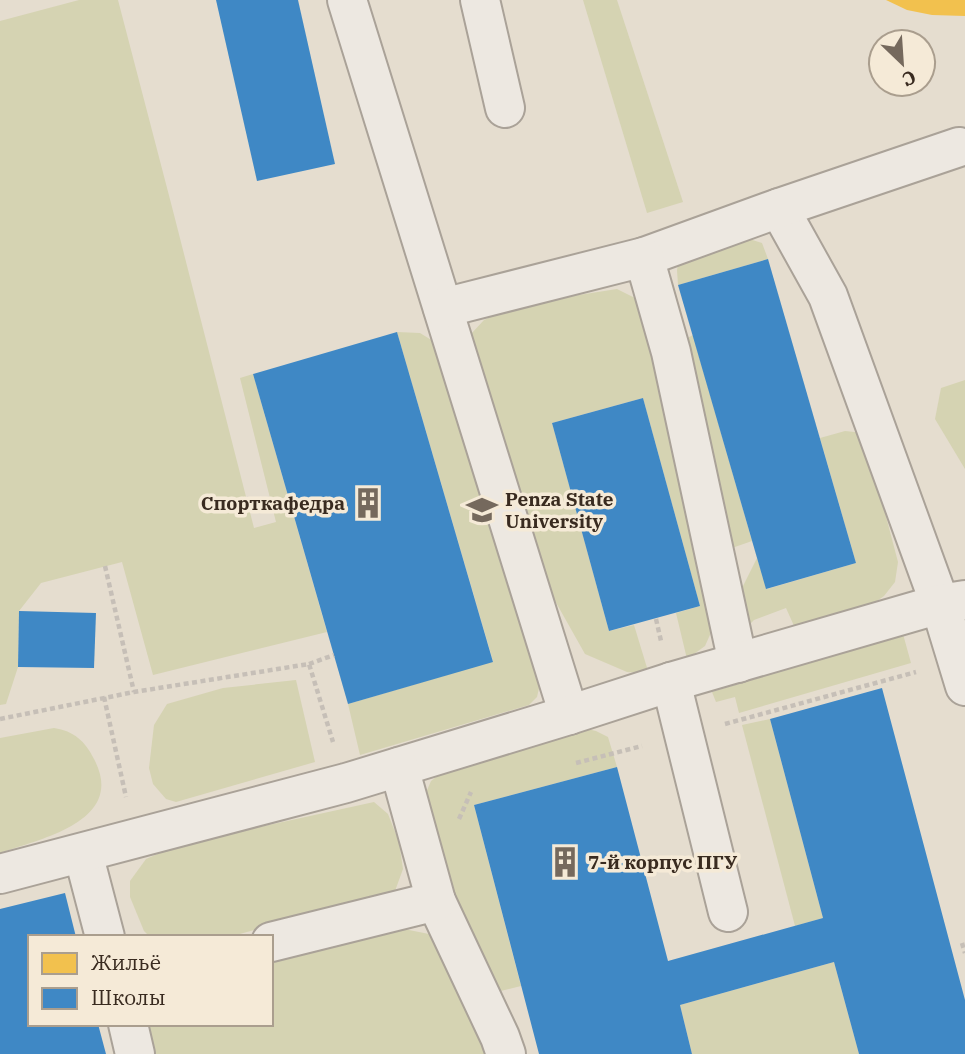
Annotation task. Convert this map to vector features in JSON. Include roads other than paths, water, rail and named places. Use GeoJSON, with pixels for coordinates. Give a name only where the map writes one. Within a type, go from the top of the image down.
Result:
{"type":"FeatureCollection","features":[{"type":"Feature","properties":{"kind":"lane"},"geometry":{"type":"LineString","coordinates":[[347,0],[569,715]]}},
{"type":"Feature","properties":{"kind":"lane"},"geometry":{"type":"LineString","coordinates":[[480,0],[505,108]]}},
{"type":"Feature","properties":{"kind":"lane"},"geometry":{"type":"LineString","coordinates":[[443,308],[644,257],[959,146]]}},
{"type":"Feature","properties":{"kind":"lane"},"geometry":{"type":"LineString","coordinates":[[779,208],[828,296],[952,602],[961,673]]}},
{"type":"Feature","properties":{"kind":"lane"},"geometry":{"type":"LineString","coordinates":[[644,257],[671,352],[738,663]]}},
{"type":"Feature","properties":{"kind":"lane"},"geometry":{"type":"LineString","coordinates":[[0,874],[346,783],[671,682],[952,602]]}},
{"type":"Feature","properties":{"kind":"lane"},"geometry":{"type":"LineString","coordinates":[[671,682],[729,912]]}},
{"type":"Feature","properties":{"kind":"lane"},"geometry":{"type":"LineString","coordinates":[[398,767],[433,891],[506,1054]]}},
{"type":"Feature","properties":{"kind":"lane"},"geometry":{"type":"LineString","coordinates":[[83,853],[104,935]]}},
{"type":"Feature","properties":{"kind":"lane"},"geometry":{"type":"LineString","coordinates":[[273,941],[433,891]]}},
{"type":"Feature","properties":{"kind":"lane"},"geometry":{"type":"LineString","coordinates":[[128,1026],[135,1054]]}},
{"type":"Feature","properties":{"kind":"place","name":"Спорткафедра"},"geometry":{"type":"Point","coordinates":[368,503]}},
{"type":"Feature","properties":{"kind":"place","name":"Penza State University"},"geometry":{"type":"Point","coordinates":[482,510]}},
{"type":"Feature","properties":{"kind":"place","name":"7-й корпус ПГУ"},"geometry":{"type":"Point","coordinates":[565,862]}}]}
